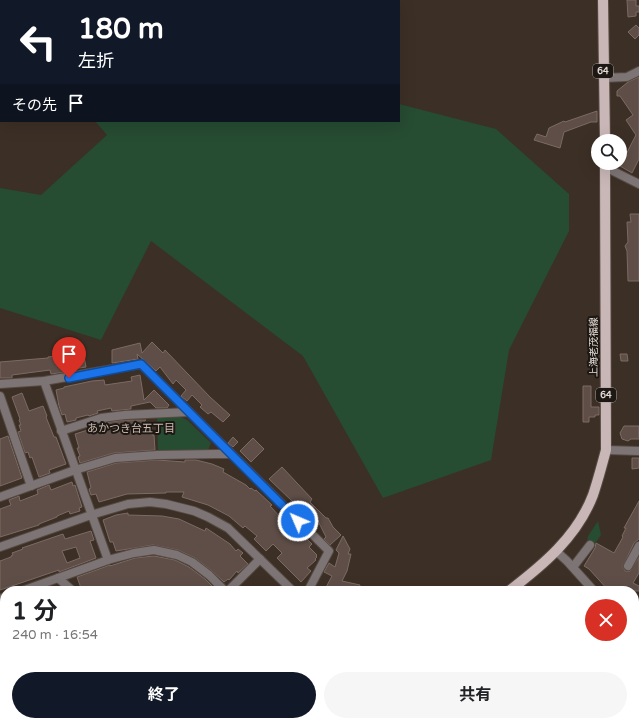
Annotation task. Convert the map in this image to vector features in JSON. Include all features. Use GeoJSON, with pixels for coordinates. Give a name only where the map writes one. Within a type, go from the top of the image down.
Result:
{"type":"FeatureCollection","features":[{"type":"Feature","properties":{"kind":"main road","name":"64"},"geometry":{"type":"LineString","coordinates":[[603,0],[605,134]]}},
{"type":"Feature","properties":{"kind":"main road","name":"上海老茂福線"},"geometry":{"type":"LineString","coordinates":[[515,586],[540,567],[576,528],[593,494],[606,450],[605,170]]}},
{"type":"Feature","properties":{"kind":"street"},"geometry":{"type":"LineString","coordinates":[[603,78],[626,77],[639,71]]}},
{"type":"Feature","properties":{"kind":"street"},"geometry":{"type":"LineString","coordinates":[[614,170],[639,183]]}},
{"type":"Feature","properties":{"kind":"street"},"geometry":{"type":"LineString","coordinates":[[0,384],[44,381],[141,364],[329,551],[311,586]]}},
{"type":"Feature","properties":{"kind":"street"},"geometry":{"type":"LineString","coordinates":[[44,381],[108,560]]}},
{"type":"Feature","properties":{"kind":"street"},"geometry":{"type":"LineString","coordinates":[[0,396],[32,486]]}},
{"type":"Feature","properties":{"kind":"street"},"geometry":{"type":"LineString","coordinates":[[61,431],[107,417],[189,412]]}},
{"type":"Feature","properties":{"kind":"street"},"geometry":{"type":"LineString","coordinates":[[606,450],[639,452]]}},
{"type":"Feature","properties":{"kind":"street"},"geometry":{"type":"LineString","coordinates":[[0,497],[105,460],[123,456],[231,454]]}},
{"type":"Feature","properties":{"kind":"street"},"geometry":{"type":"LineString","coordinates":[[0,547],[91,515],[128,504],[160,503],[181,507],[208,517],[228,528],[288,586]]}},
{"type":"Feature","properties":{"kind":"street"},"geometry":{"type":"LineString","coordinates":[[573,567],[590,545]]}},
{"type":"Feature","properties":{"kind":"street"},"geometry":{"type":"LineString","coordinates":[[628,566],[639,546]]}},
{"type":"Feature","properties":{"kind":"street"},"geometry":{"type":"LineString","coordinates":[[36,586],[108,560],[146,551],[163,551],[192,562],[220,586]]}},
{"type":"Feature","properties":{"kind":"street"},"geometry":{"type":"LineString","coordinates":[[556,551],[590,586]]}},
{"type":"Feature","properties":{"kind":"street"},"geometry":{"type":"LineString","coordinates":[[233,586],[260,559]]}},
{"type":"Feature","properties":{"kind":"street"},"geometry":{"type":"LineString","coordinates":[[58,578],[68,586]]}},
{"type":"Feature","properties":{"kind":"green space"},"geometry":{"type":"Polygon","coordinates":[[[400,104],[496,129],[569,194],[569,231],[509,350],[491,460],[383,498],[303,356],[151,241],[101,340],[0,308],[0,188],[41,195],[107,135],[96,122],[400,122],[400,104]]]}},
{"type":"Feature","properties":{"kind":"green space"},"geometry":{"type":"Polygon","coordinates":[[[179,416],[187,420],[211,443],[208,450],[158,452],[157,417],[179,416]]]}},
{"type":"Feature","properties":{"kind":"green space"},"geometry":{"type":"Polygon","coordinates":[[[598,521],[601,535],[594,545],[587,542],[588,536],[598,521]]]}},
{"type":"Feature","properties":{"kind":"building"},"geometry":{"type":"Polygon","coordinates":[[[627,0],[636,0],[636,6],[639,6],[639,12],[636,12],[636,16],[628,17],[627,0]]]}},
{"type":"Feature","properties":{"kind":"building"},"geometry":{"type":"Polygon","coordinates":[[[636,25],[639,28],[639,35],[635,39],[628,32],[636,25]]]}},
{"type":"Feature","properties":{"kind":"building"},"geometry":{"type":"Polygon","coordinates":[[[639,77],[639,159],[632,173],[627,170],[627,152],[636,135],[626,120],[633,115],[620,96],[617,96],[617,91],[628,82],[639,77]]]}},
{"type":"Feature","properties":{"kind":"building"},"geometry":{"type":"Polygon","coordinates":[[[597,111],[597,122],[591,122],[564,132],[560,148],[534,140],[537,134],[546,137],[549,128],[564,121],[565,122],[597,111]]]}},
{"type":"Feature","properties":{"kind":"building"},"geometry":{"type":"Polygon","coordinates":[[[630,214],[639,214],[639,281],[628,281],[627,251],[625,246],[628,242],[627,222],[631,222],[630,214]]]}},
{"type":"Feature","properties":{"kind":"building"},"geometry":{"type":"Polygon","coordinates":[[[152,342],[163,353],[165,350],[210,397],[230,415],[223,422],[211,412],[208,414],[200,407],[202,405],[192,395],[187,401],[181,396],[186,390],[176,380],[173,384],[160,367],[156,371],[137,354],[138,359],[112,363],[112,350],[140,343],[142,353],[152,342]]]}},
{"type":"Feature","properties":{"kind":"building"},"geometry":{"type":"Polygon","coordinates":[[[620,354],[627,354],[628,361],[621,361],[620,354]]]}},
{"type":"Feature","properties":{"kind":"building"},"geometry":{"type":"Polygon","coordinates":[[[65,356],[66,359],[84,356],[86,367],[51,374],[50,370],[12,375],[12,378],[0,378],[0,362],[65,356]]]}},
{"type":"Feature","properties":{"kind":"building"},"geometry":{"type":"Polygon","coordinates":[[[140,375],[144,400],[154,390],[169,405],[167,408],[156,408],[150,402],[131,406],[131,409],[112,411],[111,408],[97,411],[98,413],[76,418],[76,420],[67,422],[65,414],[62,415],[56,390],[92,381],[104,380],[105,385],[132,381],[131,377],[140,375]]]}},
{"type":"Feature","properties":{"kind":"building"},"geometry":{"type":"Polygon","coordinates":[[[583,386],[591,386],[591,407],[599,407],[599,415],[589,417],[589,422],[583,422],[583,386]]]}},
{"type":"Feature","properties":{"kind":"building"},"geometry":{"type":"Polygon","coordinates":[[[22,393],[29,411],[43,406],[47,416],[46,417],[54,437],[56,437],[66,464],[49,470],[50,473],[39,477],[32,457],[30,458],[28,452],[25,453],[18,432],[21,431],[19,425],[21,425],[20,419],[12,397],[22,393]]]}},
{"type":"Feature","properties":{"kind":"building"},"geometry":{"type":"Polygon","coordinates":[[[125,420],[146,420],[141,424],[152,424],[152,435],[154,435],[155,450],[114,453],[80,463],[78,457],[80,456],[77,448],[79,448],[75,434],[91,429],[91,427],[102,423],[125,420]]]}},
{"type":"Feature","properties":{"kind":"building"},"geometry":{"type":"Polygon","coordinates":[[[624,426],[639,426],[639,439],[631,439],[628,441],[622,439],[620,433],[624,426]]]}},
{"type":"Feature","properties":{"kind":"building"},"geometry":{"type":"Polygon","coordinates":[[[8,436],[22,478],[0,486],[0,439],[8,436]]]}},
{"type":"Feature","properties":{"kind":"building"},"geometry":{"type":"Polygon","coordinates":[[[233,437],[238,442],[233,447],[228,443],[233,437]]]}},
{"type":"Feature","properties":{"kind":"building"},"geometry":{"type":"Polygon","coordinates":[[[253,438],[264,449],[251,462],[240,451],[253,438]]]}},
{"type":"Feature","properties":{"kind":"building"},"geometry":{"type":"Polygon","coordinates":[[[632,458],[639,458],[639,468],[632,469],[632,458]]]}},
{"type":"Feature","properties":{"kind":"building"},"geometry":{"type":"Polygon","coordinates":[[[157,460],[185,462],[185,460],[196,460],[212,464],[224,469],[223,472],[246,485],[250,489],[256,490],[272,505],[270,506],[282,519],[281,520],[297,536],[300,532],[312,544],[309,547],[317,555],[317,557],[315,559],[316,560],[307,568],[311,571],[301,582],[277,558],[282,553],[273,544],[266,551],[254,539],[257,536],[245,526],[243,528],[229,516],[208,505],[182,497],[184,492],[127,494],[99,502],[96,494],[91,495],[87,472],[116,463],[157,460]]]}},
{"type":"Feature","properties":{"kind":"building"},"geometry":{"type":"Polygon","coordinates":[[[282,467],[312,499],[310,502],[326,518],[328,518],[333,527],[341,535],[330,545],[324,539],[326,537],[317,519],[312,524],[292,503],[293,502],[269,479],[282,467]]]}},
{"type":"Feature","properties":{"kind":"building"},"geometry":{"type":"Polygon","coordinates":[[[72,482],[73,486],[75,485],[82,507],[79,508],[80,511],[70,514],[69,511],[39,525],[0,537],[0,509],[11,505],[9,500],[19,496],[20,501],[38,494],[37,490],[49,485],[51,490],[72,482]]]}},
{"type":"Feature","properties":{"kind":"building"},"geometry":{"type":"Polygon","coordinates":[[[639,501],[639,539],[634,543],[623,566],[625,571],[630,571],[639,557],[639,573],[633,583],[639,586],[604,586],[589,569],[584,566],[595,548],[596,543],[614,553],[623,537],[622,536],[626,528],[624,528],[639,501]]]}},
{"type":"Feature","properties":{"kind":"building"},"geometry":{"type":"Polygon","coordinates":[[[128,513],[128,515],[162,516],[179,519],[205,531],[206,528],[230,544],[236,551],[238,549],[243,553],[240,556],[248,564],[238,573],[237,571],[229,580],[228,579],[224,582],[195,558],[178,550],[153,545],[116,551],[113,542],[110,542],[103,520],[116,515],[128,513]]]}},
{"type":"Feature","properties":{"kind":"building"},"geometry":{"type":"Polygon","coordinates":[[[91,531],[94,540],[90,541],[96,558],[59,572],[59,570],[12,586],[0,586],[0,561],[11,557],[13,555],[12,553],[23,549],[22,548],[63,534],[65,539],[91,531]],[[76,547],[62,551],[67,563],[80,558],[76,547]]]}},
{"type":"Feature","properties":{"kind":"building"},"geometry":{"type":"Polygon","coordinates":[[[343,536],[350,549],[348,554],[351,554],[347,571],[342,581],[360,586],[327,586],[332,576],[324,572],[329,563],[335,567],[339,553],[336,550],[343,536]]]}},
{"type":"Feature","properties":{"kind":"building"},"geometry":{"type":"Polygon","coordinates":[[[154,556],[175,560],[189,567],[212,586],[80,586],[77,577],[135,558],[154,556]]]}},
{"type":"Feature","properties":{"kind":"district","name":"あかつき台五丁目"},"geometry":{"type":"Point","coordinates":[131,428]}},
{"type":"Feature","properties":{"kind":"route"},"geometry":{"type":"LineString","coordinates":[[69,378],[141,364],[298,521]]}}]}
